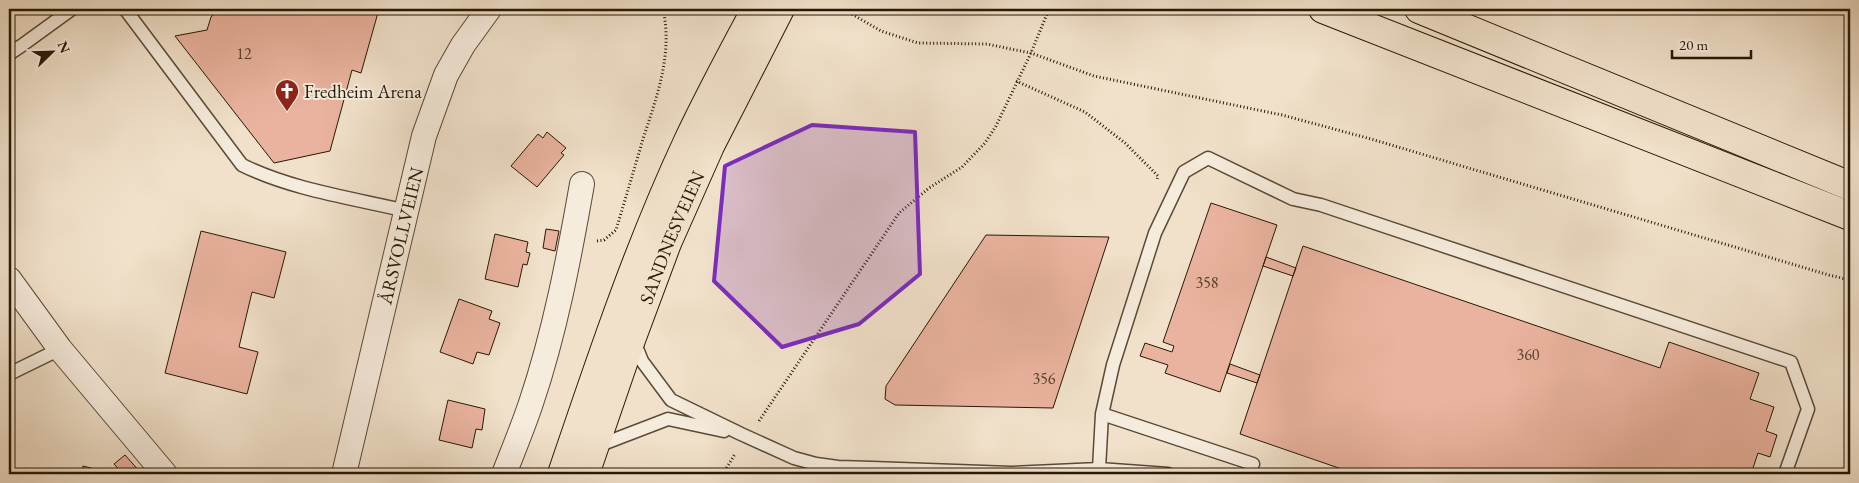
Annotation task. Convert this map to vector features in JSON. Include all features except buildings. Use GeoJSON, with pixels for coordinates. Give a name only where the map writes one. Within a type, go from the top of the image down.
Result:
{"type":"FeatureCollection","features":[{"type":"Feature","properties":{"kind":"highway","name":"SANDNESVEIEN"},"geometry":{"type":"LineString","coordinates":[[562,474],[609,336],[688,140],[756,9]]}},
{"type":"Feature","properties":{"kind":"highway","name":"SANDNESVEIEN"},"geometry":{"type":"LineString","coordinates":[[585,474],[632,337],[668,243],[710,146],[780,9]]}},
{"type":"Feature","properties":{"kind":"highway"},"geometry":{"type":"LineString","coordinates":[[1323,9],[1850,216]]}},
{"type":"Feature","properties":{"kind":"highway"},"geometry":{"type":"LineString","coordinates":[[1419,9],[1850,186]]}},
{"type":"Feature","properties":{"kind":"street","name":"ÅRSVOLLVEIEN"},"geometry":{"type":"LineString","coordinates":[[344,474],[424,136],[446,75],[463,46],[489,9]]}},
{"type":"Feature","properties":{"kind":"street"},"geometry":{"type":"LineString","coordinates":[[504,474],[531,403],[550,336],[570,254],[582,184]]}},
{"type":"Feature","properties":{"kind":"street"},"geometry":{"type":"LineString","coordinates":[[9,278],[60,349],[165,474]]}},
{"type":"Feature","properties":{"kind":"lane"},"geometry":{"type":"LineString","coordinates":[[9,54],[72,9]]}},
{"type":"Feature","properties":{"kind":"lane"},"geometry":{"type":"LineString","coordinates":[[125,9],[242,165],[262,175],[293,185],[407,211]]}},
{"type":"Feature","properties":{"kind":"lane"},"geometry":{"type":"LineString","coordinates":[[1099,469],[1102,414],[1113,365],[1155,232],[1184,172],[1208,158],[1292,199],[1321,205],[1791,362],[1808,409],[1785,474]]}},
{"type":"Feature","properties":{"kind":"lane"},"geometry":{"type":"LineString","coordinates":[[632,337],[642,361],[671,400],[794,458],[830,466],[1010,473],[1099,469],[1168,474]]}},
{"type":"Feature","properties":{"kind":"lane"},"geometry":{"type":"LineString","coordinates":[[9,374],[60,349]]}},
{"type":"Feature","properties":{"kind":"lane"},"geometry":{"type":"LineString","coordinates":[[1102,414],[1253,464]]}},
{"type":"Feature","properties":{"kind":"lane"},"geometry":{"type":"LineString","coordinates":[[594,447],[668,419],[741,434]]}},
{"type":"Feature","properties":{"kind":"path"},"geometry":{"type":"LineString","coordinates":[[9,19],[18,9]]}},
{"type":"Feature","properties":{"kind":"path"},"geometry":{"type":"LineString","coordinates":[[616,230],[657,96],[665,61],[667,41],[663,9]]}},
{"type":"Feature","properties":{"kind":"path"},"geometry":{"type":"LineString","coordinates":[[843,9],[881,31],[918,43],[987,44],[1031,53],[1094,76],[1231,103],[1371,139],[1850,280]]}},
{"type":"Feature","properties":{"kind":"path"},"geometry":{"type":"LineString","coordinates":[[759,421],[888,227],[915,199],[962,167],[985,143],[996,126],[1031,53],[1049,9]]}},
{"type":"Feature","properties":{"kind":"path"},"geometry":{"type":"LineString","coordinates":[[1016,81],[1085,112],[1125,143],[1158,176],[1155,184]]}},
{"type":"Feature","properties":{"kind":"path"},"geometry":{"type":"LineString","coordinates":[[723,474],[735,454]]}},
{"type":"Feature","properties":{"kind":"highlighted area"},"geometry":{"type":"Polygon","coordinates":[[[812,125],[915,132],[920,274],[859,324],[782,347],[714,281],[725,166],[812,125]]]}},
{"type":"Feature","properties":{"kind":"place","name":"Fredheim Arena"},"geometry":{"type":"Point","coordinates":[287,112]}}]}
